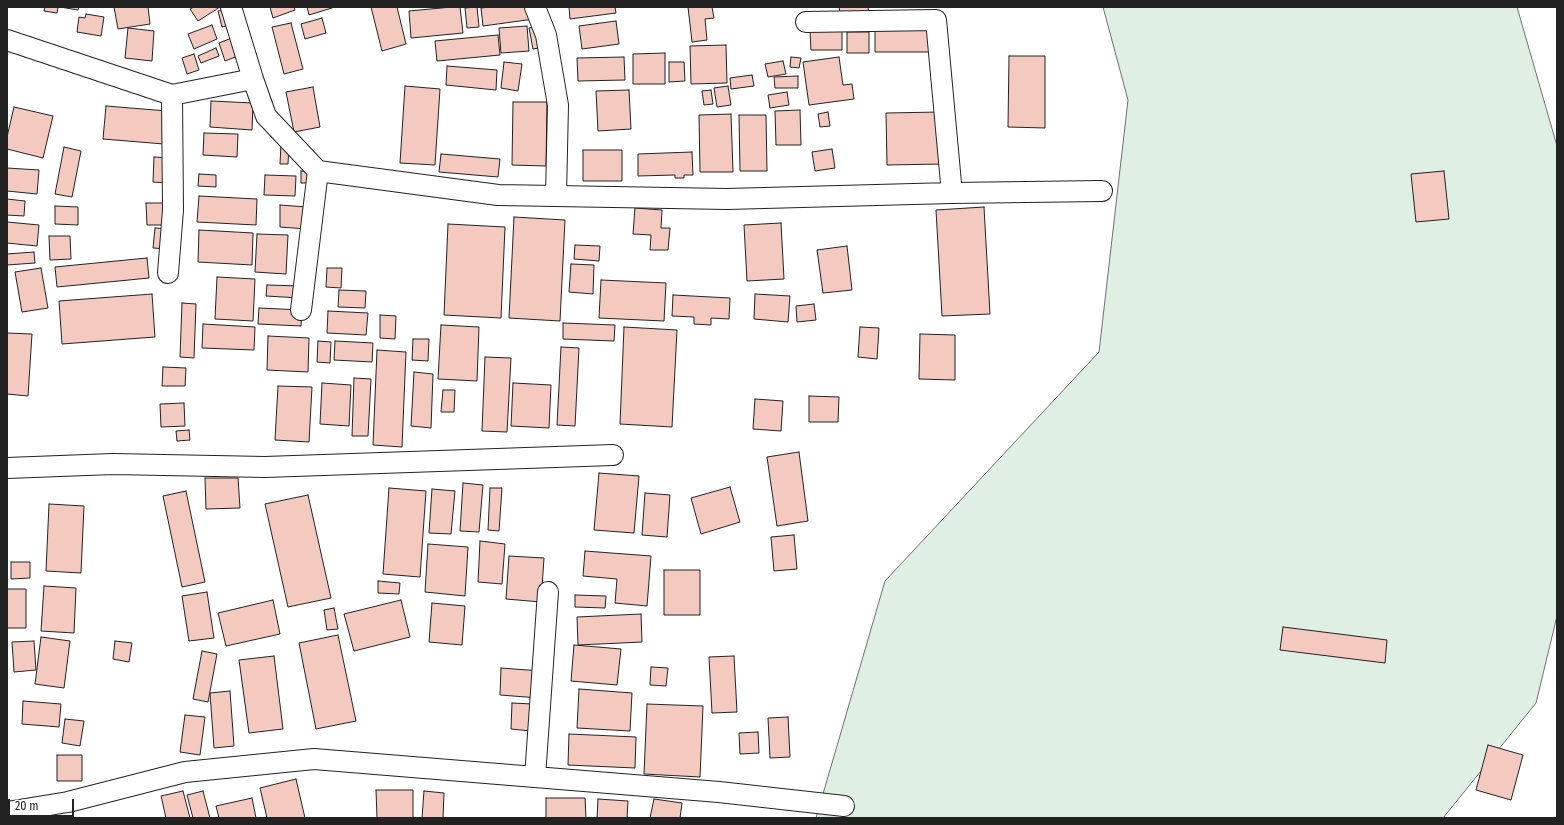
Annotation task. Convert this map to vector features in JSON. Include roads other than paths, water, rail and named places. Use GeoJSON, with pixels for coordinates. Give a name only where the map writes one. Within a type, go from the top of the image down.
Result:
{"type":"FeatureCollection","features":[{"type":"Feature","properties":{"kind":"street"},"geometry":{"type":"LineString","coordinates":[[231,7],[266,116],[318,171],[498,195],[727,198],[1102,191]]}},
{"type":"Feature","properties":{"kind":"street"},"geometry":{"type":"LineString","coordinates":[[535,7],[546,35],[558,105],[556,196]]}},
{"type":"Feature","properties":{"kind":"street"},"geometry":{"type":"LineString","coordinates":[[806,22],[935,13],[951,193]]}},
{"type":"Feature","properties":{"kind":"street"},"geometry":{"type":"LineString","coordinates":[[7,40],[172,95],[253,79]]}},
{"type":"Feature","properties":{"kind":"street"},"geometry":{"type":"LineString","coordinates":[[168,273],[173,210],[172,95]]}},
{"type":"Feature","properties":{"kind":"street"},"geometry":{"type":"LineString","coordinates":[[302,310],[318,171]]}},
{"type":"Feature","properties":{"kind":"street"},"geometry":{"type":"LineString","coordinates":[[7,468],[113,464],[265,467],[613,455]]}},
{"type":"Feature","properties":{"kind":"street"},"geometry":{"type":"LineString","coordinates":[[535,777],[548,592]]}},
{"type":"Feature","properties":{"kind":"street"},"geometry":{"type":"LineString","coordinates":[[7,812],[68,802],[185,772],[314,759],[719,792],[844,806]]}}]}
